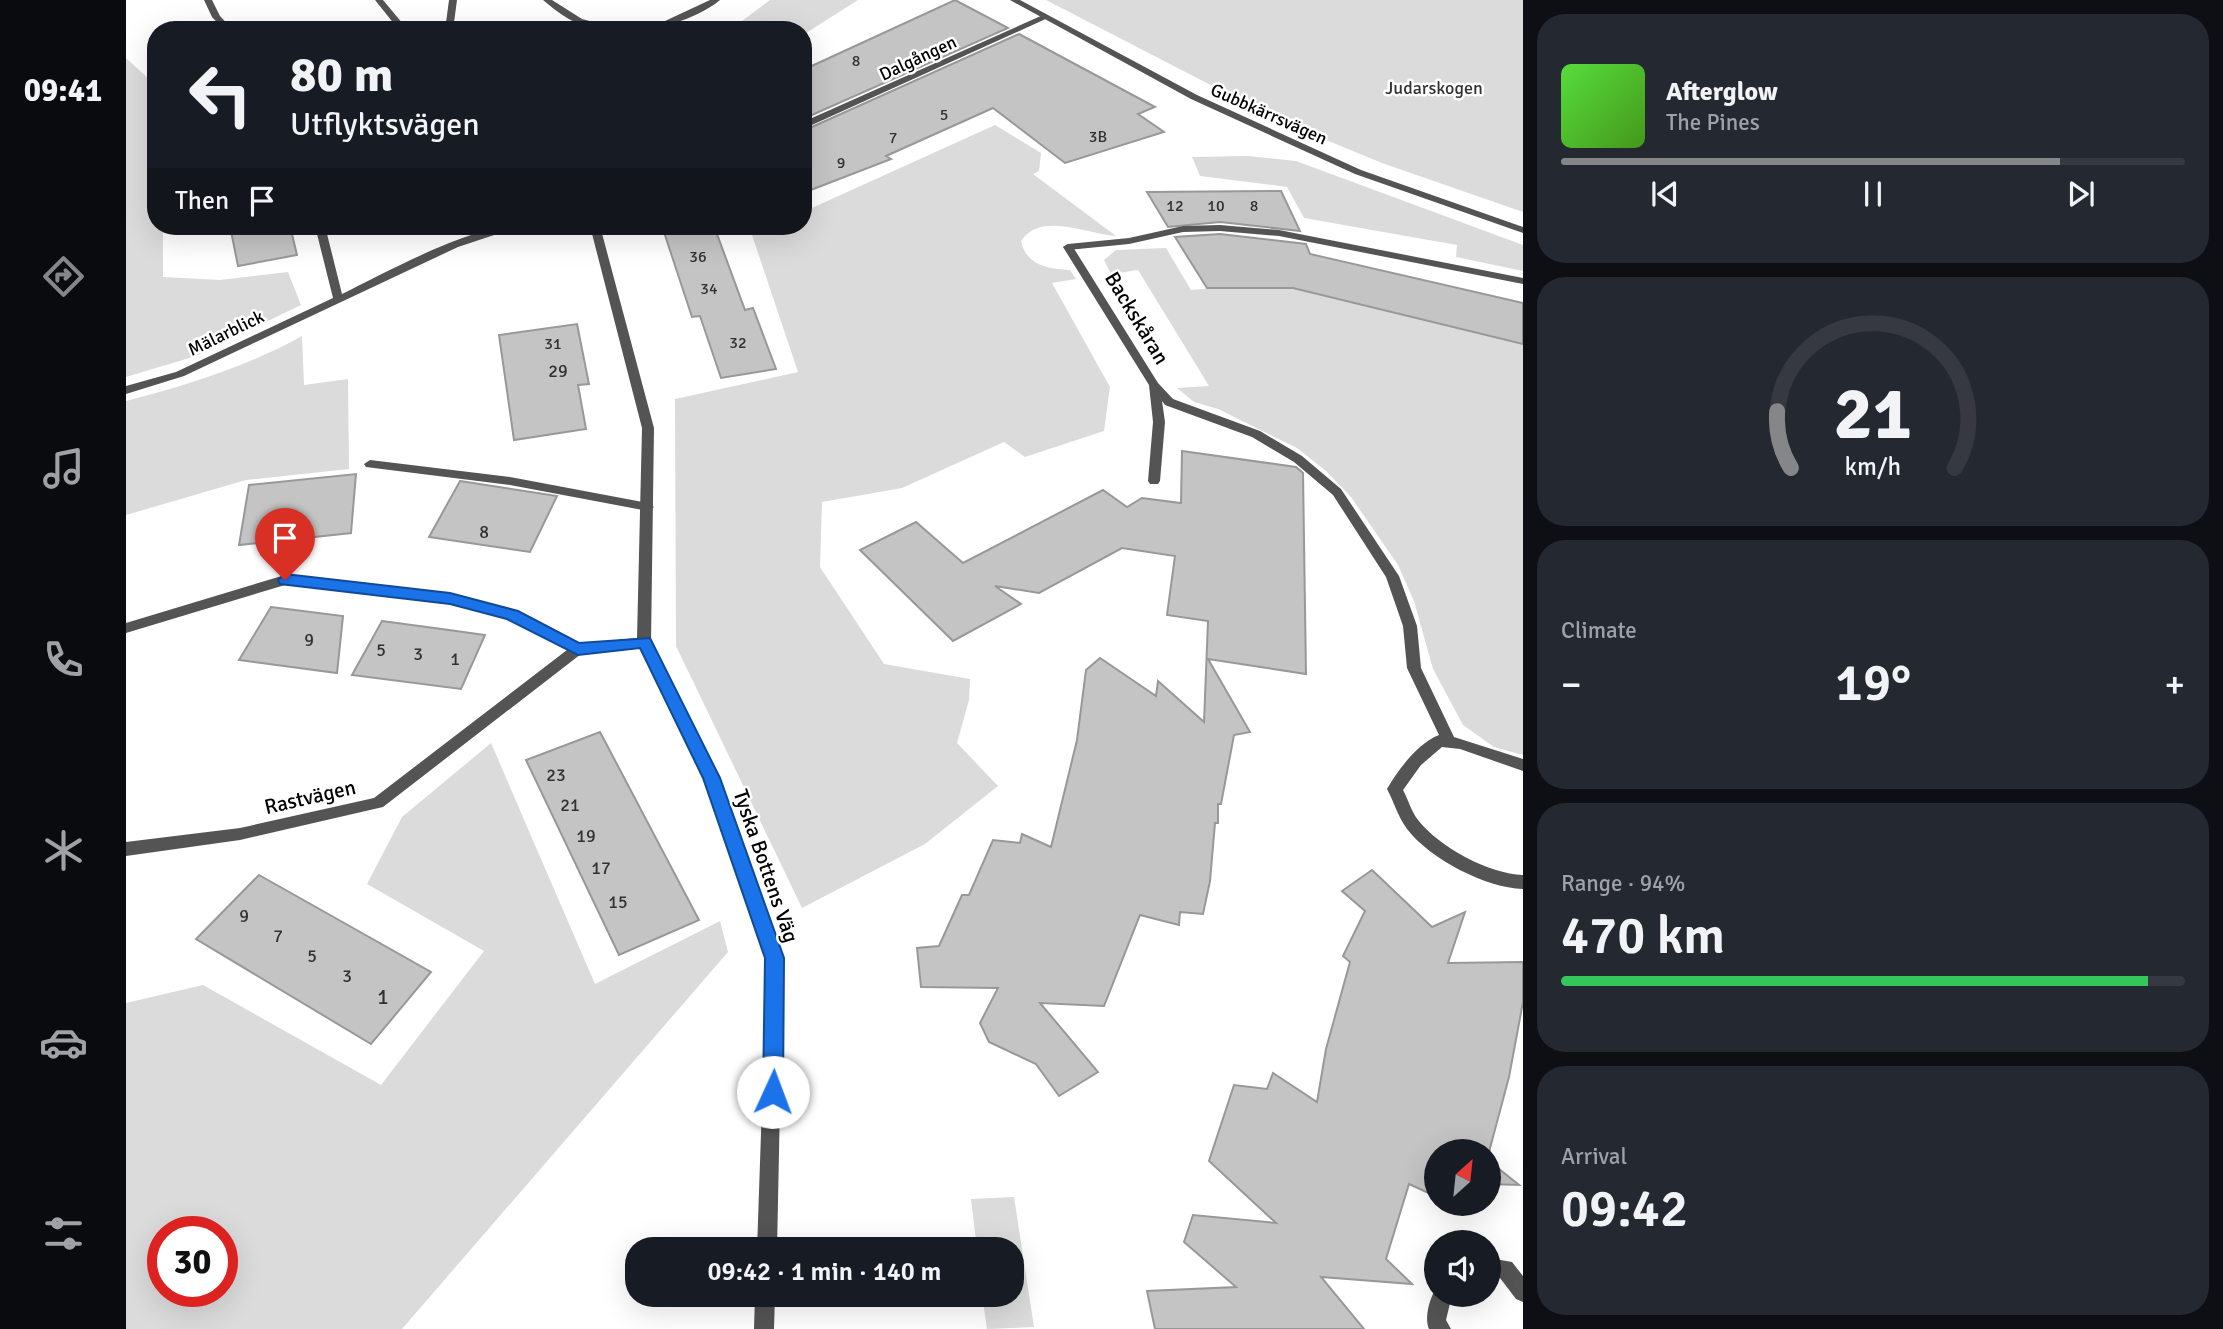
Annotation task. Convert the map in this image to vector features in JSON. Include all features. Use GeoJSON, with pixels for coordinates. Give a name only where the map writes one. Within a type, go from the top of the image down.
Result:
{"type":"FeatureCollection","features":[{"type":"Feature","properties":{"kind":"street"},"geometry":{"type":"LineString","coordinates":[[208,0],[220,21]]}},
{"type":"Feature","properties":{"kind":"street"},"geometry":{"type":"LineString","coordinates":[[379,0],[396,21]]}},
{"type":"Feature","properties":{"kind":"street"},"geometry":{"type":"LineString","coordinates":[[450,21],[453,0]]}},
{"type":"Feature","properties":{"kind":"street"},"geometry":{"type":"LineString","coordinates":[[547,0],[579,21]]}},
{"type":"Feature","properties":{"kind":"street"},"geometry":{"type":"LineString","coordinates":[[673,21],[716,0]]}},
{"type":"Feature","properties":{"kind":"street","name":"Gubbkärrsvägen"},"geometry":{"type":"LineString","coordinates":[[1014,0],[1194,97],[1358,172],[1523,230]]}},
{"type":"Feature","properties":{"kind":"street","name":"Dalgången"},"geometry":{"type":"LineString","coordinates":[[812,122],[1046,17]]}},
{"type":"Feature","properties":{"kind":"street","name":"Backskåran"},"geometry":{"type":"LineString","coordinates":[[1449,741],[1414,668],[1410,626],[1391,576],[1337,492],[1298,459],[1256,434],[1169,402],[1154,385],[1068,247],[1129,241],[1183,229],[1220,228],[1279,233],[1523,281]]}},
{"type":"Feature","properties":{"kind":"street"},"geometry":{"type":"LineString","coordinates":[[322,235],[338,298]]}},
{"type":"Feature","properties":{"kind":"street","name":"Mälarblick"},"geometry":{"type":"LineString","coordinates":[[126,390],[180,374],[454,245],[487,235]]}},
{"type":"Feature","properties":{"kind":"street","name":"Tyska Bottens Väg"},"geometry":{"type":"LineString","coordinates":[[597,235],[648,428],[644,642],[711,778],[775,958],[767,1237]]}},
{"type":"Feature","properties":{"kind":"street"},"geometry":{"type":"LineString","coordinates":[[1154,385],[1159,422],[1154,481]]}},
{"type":"Feature","properties":{"kind":"street"},"geometry":{"type":"LineString","coordinates":[[370,464],[558,487],[648,507]]}},
{"type":"Feature","properties":{"kind":"street"},"geometry":{"type":"LineString","coordinates":[[126,628],[285,580],[450,598],[512,615],[578,649],[644,642]]}},
{"type":"Feature","properties":{"kind":"street","name":"Rastvägen"},"geometry":{"type":"LineString","coordinates":[[126,849],[240,834],[377,803],[578,649]]}},
{"type":"Feature","properties":{"kind":"street"},"geometry":{"type":"LineString","coordinates":[[1523,765],[1449,741],[1439,741],[1416,761],[1395,789],[1413,825],[1460,862],[1510,884],[1523,882]]}},
{"type":"Feature","properties":{"kind":"street"},"geometry":{"type":"LineString","coordinates":[[1501,1269],[1505,1269],[1523,1292]]}},
{"type":"Feature","properties":{"kind":"street"},"geometry":{"type":"LineString","coordinates":[[764,1329],[765,1307]]}},
{"type":"Feature","properties":{"kind":"street"},"geometry":{"type":"LineString","coordinates":[[1439,1307],[1436,1322],[1441,1329]]}},
{"type":"Feature","properties":{"kind":"green space"},"geometry":{"type":"Polygon","coordinates":[[[770,0],[858,0],[812,29],[812,21],[742,21],[770,0]]]}},
{"type":"Feature","properties":{"kind":"green space","name":"Judarskogen"},"geometry":{"type":"Polygon","coordinates":[[[1046,0],[1523,0],[1523,212],[1382,163],[1280,121],[1046,0]]]}},
{"type":"Feature","properties":{"kind":"green space"},"geometry":{"type":"Polygon","coordinates":[[[126,58],[147,77],[147,235],[163,235],[163,277],[220,280],[288,272],[301,305],[196,356],[126,377],[126,58]]]}},
{"type":"Feature","properties":{"kind":"green space"},"geometry":{"type":"Polygon","coordinates":[[[995,125],[1041,153],[1039,171],[1033,174],[1116,236],[1052,226],[1040,227],[1021,241],[1033,260],[1046,267],[1070,270],[1076,279],[1052,283],[1110,387],[1104,431],[1025,457],[1004,442],[902,488],[822,502],[820,567],[884,664],[970,679],[969,700],[957,743],[998,786],[925,844],[802,908],[676,646],[675,399],[798,372],[752,235],[812,235],[812,208],[995,125]]]}},
{"type":"Feature","properties":{"kind":"green space"},"geometry":{"type":"Polygon","coordinates":[[[1248,156],[1296,161],[1523,245],[1523,271],[1456,257],[1457,245],[1304,218],[1287,187],[1200,176],[1192,157],[1248,156]]]}},
{"type":"Feature","properties":{"kind":"green space"},"geometry":{"type":"Polygon","coordinates":[[[1166,248],[1191,290],[1238,286],[1293,288],[1523,344],[1523,755],[1494,747],[1463,725],[1433,669],[1414,601],[1398,565],[1351,497],[1326,471],[1297,448],[1218,409],[1194,402],[1177,388],[1209,386],[1138,270],[1111,274],[1104,260],[1116,250],[1166,248]]]}},
{"type":"Feature","properties":{"kind":"green space"},"geometry":{"type":"Polygon","coordinates":[[[302,336],[304,385],[348,379],[349,469],[246,480],[126,515],[126,401],[216,374],[260,357],[302,336]]]}},
{"type":"Feature","properties":{"kind":"green space"},"geometry":{"type":"Polygon","coordinates":[[[491,743],[595,984],[720,921],[728,952],[402,1329],[126,1329],[126,1003],[203,985],[381,1085],[484,951],[367,884],[402,817],[491,743]]]}},
{"type":"Feature","properties":{"kind":"green space"},"geometry":{"type":"Polygon","coordinates":[[[1014,1197],[1020,1237],[976,1237],[971,1199],[1014,1197]]]}},
{"type":"Feature","properties":{"kind":"green space"},"geometry":{"type":"Polygon","coordinates":[[[1024,1262],[1034,1327],[987,1329],[984,1307],[1024,1307],[1024,1262]]]}},
{"type":"Feature","properties":{"kind":"building"},"geometry":{"type":"Polygon","coordinates":[[[955,0],[1008,28],[812,115],[812,66],[955,0]]]}},
{"type":"Feature","properties":{"kind":"building"},"geometry":{"type":"Polygon","coordinates":[[[1019,34],[1155,107],[1138,114],[1164,132],[1065,163],[993,108],[886,156],[891,159],[812,190],[812,127],[1019,34]]]}},
{"type":"Feature","properties":{"kind":"building"},"geometry":{"type":"Polygon","coordinates":[[[1281,191],[1300,231],[1220,222],[1168,227],[1147,192],[1281,191]]]}},
{"type":"Feature","properties":{"kind":"building"},"geometry":{"type":"Polygon","coordinates":[[[1220,234],[1306,244],[1310,254],[1523,303],[1523,344],[1293,288],[1207,288],[1175,237],[1220,234]]]}},
{"type":"Feature","properties":{"kind":"building"},"geometry":{"type":"Polygon","coordinates":[[[232,235],[292,235],[297,255],[238,266],[232,235]]]}},
{"type":"Feature","properties":{"kind":"building"},"geometry":{"type":"Polygon","coordinates":[[[665,235],[717,235],[745,310],[753,308],[776,369],[721,378],[700,316],[692,317],[665,235]]]}},
{"type":"Feature","properties":{"kind":"building"},"geometry":{"type":"Polygon","coordinates":[[[577,324],[589,384],[578,385],[586,429],[514,440],[499,335],[577,324]]]}},
{"type":"Feature","properties":{"kind":"building"},"geometry":{"type":"Polygon","coordinates":[[[1182,451],[1296,467],[1303,473],[1306,674],[1208,659],[1250,732],[1234,735],[1221,804],[1218,804],[1218,823],[1215,823],[1210,881],[1203,914],[1180,912],[1179,925],[1140,915],[1104,1006],[1040,1003],[1098,1072],[1059,1096],[1036,1064],[989,1042],[980,1023],[998,988],[921,987],[917,948],[939,946],[962,895],[969,895],[993,840],[1020,843],[1022,834],[1051,847],[1077,740],[1086,670],[1100,658],[1156,696],[1158,681],[1204,722],[1208,621],[1167,615],[1175,556],[1122,548],[1039,593],[995,586],[1021,604],[953,641],[860,550],[916,522],[963,563],[1103,490],[1127,507],[1142,498],[1181,503],[1182,451]]]}},
{"type":"Feature","properties":{"kind":"building"},"geometry":{"type":"Polygon","coordinates":[[[356,474],[351,533],[239,545],[249,485],[356,474]]]}},
{"type":"Feature","properties":{"kind":"building"},"geometry":{"type":"Polygon","coordinates":[[[460,481],[557,496],[530,552],[429,537],[460,481]]]}},
{"type":"Feature","properties":{"kind":"building"},"geometry":{"type":"Polygon","coordinates":[[[271,607],[343,616],[337,673],[239,660],[271,607]]]}},
{"type":"Feature","properties":{"kind":"building"},"geometry":{"type":"Polygon","coordinates":[[[382,621],[485,635],[461,689],[352,675],[382,621]]]}},
{"type":"Feature","properties":{"kind":"building"},"geometry":{"type":"Polygon","coordinates":[[[600,732],[699,920],[619,955],[526,760],[600,732]]]}},
{"type":"Feature","properties":{"kind":"building"},"geometry":{"type":"Polygon","coordinates":[[[1372,870],[1432,927],[1465,912],[1448,963],[1523,962],[1523,1002],[1509,1077],[1492,1139],[1424,1139],[1424,1191],[1409,1184],[1386,1259],[1412,1284],[1321,1277],[1364,1329],[1155,1329],[1147,1291],[1236,1287],[1184,1242],[1193,1215],[1276,1223],[1209,1161],[1234,1085],[1267,1089],[1273,1073],[1317,1102],[1326,1049],[1350,962],[1343,956],[1365,911],[1342,891],[1372,870]]]}},
{"type":"Feature","properties":{"kind":"building"},"geometry":{"type":"Polygon","coordinates":[[[259,875],[431,972],[371,1044],[196,939],[259,875]]]}},
{"type":"Feature","properties":{"kind":"building"},"geometry":{"type":"Polygon","coordinates":[[[1502,1171],[1519,1185],[1502,1184],[1502,1171]]]}},
{"type":"Feature","properties":{"kind":"route"},"geometry":{"type":"LineString","coordinates":[[285,580],[450,598],[512,615],[578,649],[644,642],[711,778],[775,958],[773,1092]]}}]}
